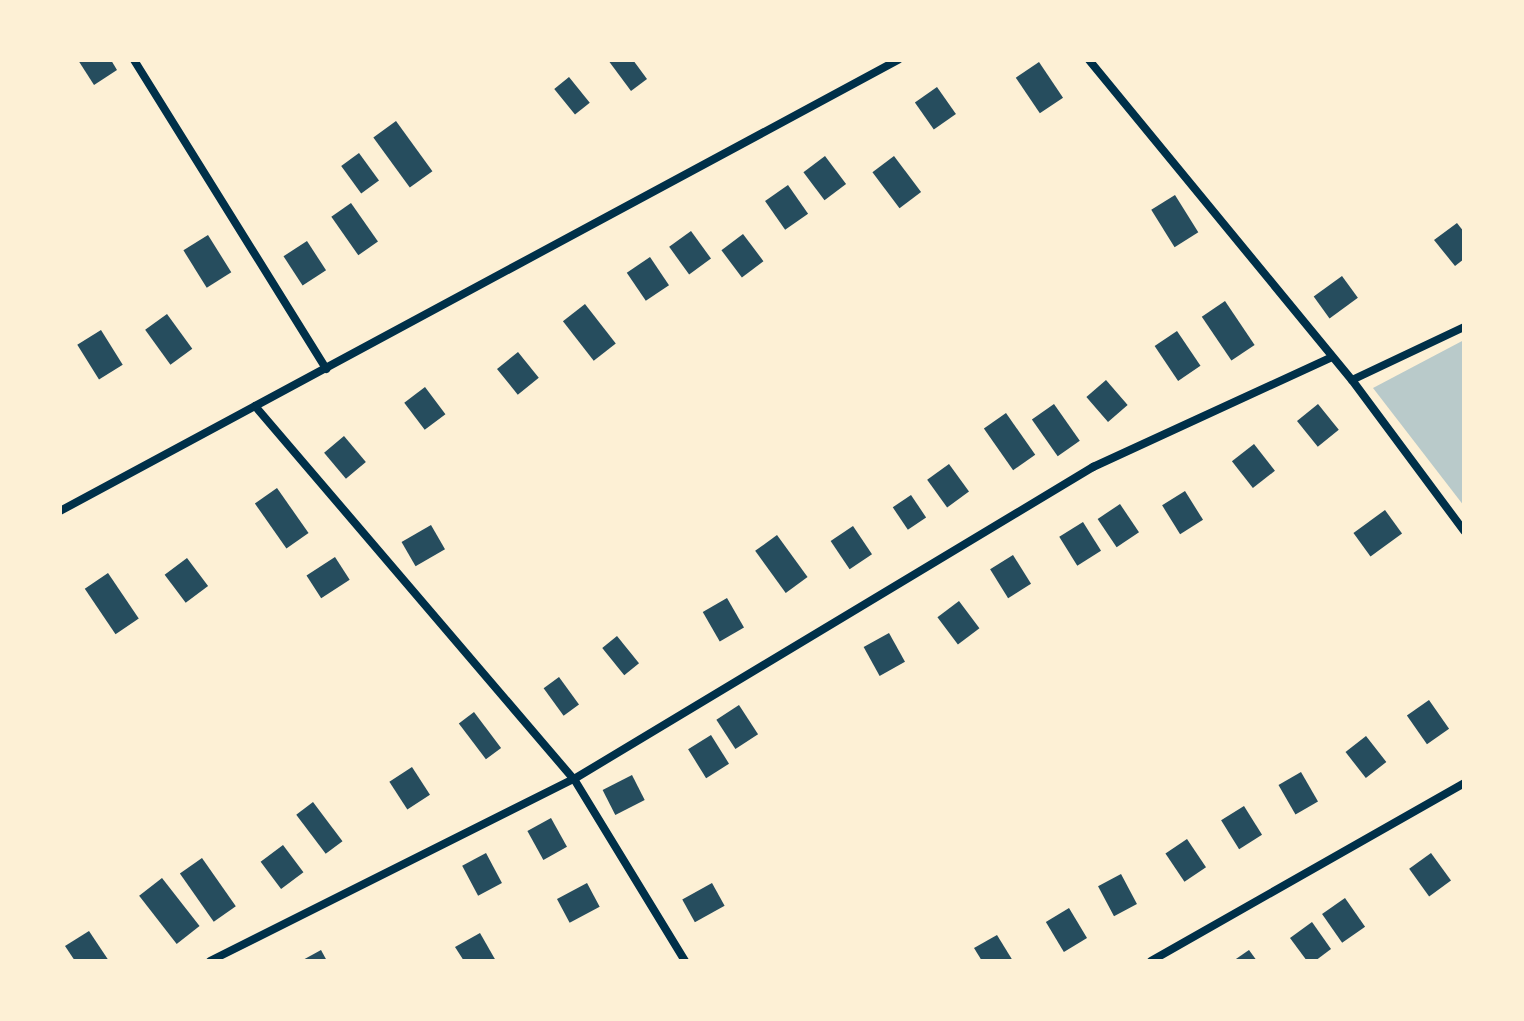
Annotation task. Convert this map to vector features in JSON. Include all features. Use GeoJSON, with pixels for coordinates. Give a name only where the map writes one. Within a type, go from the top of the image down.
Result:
{"type":"FeatureCollection","features":[{"type":"Feature","properties":{"kind":"street"},"geometry":{"type":"LineString","coordinates":[[134,60],[326,369]]}},
{"type":"Feature","properties":{"kind":"street"},"geometry":{"type":"LineString","coordinates":[[60,511],[898,60]]}},
{"type":"Feature","properties":{"kind":"street"},"geometry":{"type":"LineString","coordinates":[[1089,60],[1352,380],[1464,531]]}},
{"type":"Feature","properties":{"kind":"street"},"geometry":{"type":"LineString","coordinates":[[1352,380],[1464,327]]}},
{"type":"Feature","properties":{"kind":"street"},"geometry":{"type":"LineString","coordinates":[[210,961],[574,779],[1093,467],[1332,357]]}},
{"type":"Feature","properties":{"kind":"street"},"geometry":{"type":"LineString","coordinates":[[255,406],[574,779],[685,961]]}},
{"type":"Feature","properties":{"kind":"street"},"geometry":{"type":"LineString","coordinates":[[1151,961],[1464,783]]}},
{"type":"Feature","properties":{"kind":"shaded area"},"geometry":{"type":"Polygon","coordinates":[[[1464,340],[1464,506],[1373,388],[1464,340]]]}},
{"type":"Feature","properties":{"kind":"building"},"geometry":{"type":"Polygon","coordinates":[[[78,60],[111,60],[117,70],[94,85],[78,60]]]}},
{"type":"Feature","properties":{"kind":"building"},"geometry":{"type":"Polygon","coordinates":[[[608,60],[633,60],[647,79],[631,91],[608,60]]]}},
{"type":"Feature","properties":{"kind":"building"},"geometry":{"type":"Polygon","coordinates":[[[1039,62],[1063,98],[1040,113],[1016,78],[1039,62]]]}},
{"type":"Feature","properties":{"kind":"building"},"geometry":{"type":"Polygon","coordinates":[[[569,77],[590,103],[575,115],[554,89],[569,77]]]}},
{"type":"Feature","properties":{"kind":"building"},"geometry":{"type":"Polygon","coordinates":[[[937,87],[956,114],[934,130],[915,102],[937,87]]]}},
{"type":"Feature","properties":{"kind":"building"},"geometry":{"type":"Polygon","coordinates":[[[396,121],[432,171],[410,188],[373,137],[396,121]]]}},
{"type":"Feature","properties":{"kind":"building"},"geometry":{"type":"Polygon","coordinates":[[[359,153],[379,181],[361,193],[341,166],[359,153]]]}},
{"type":"Feature","properties":{"kind":"building"},"geometry":{"type":"Polygon","coordinates":[[[825,156],[846,184],[825,200],[803,172],[825,156]]]}},
{"type":"Feature","properties":{"kind":"building"},"geometry":{"type":"Polygon","coordinates":[[[894,156],[921,192],[900,208],[872,172],[894,156]]]}},
{"type":"Feature","properties":{"kind":"building"},"geometry":{"type":"Polygon","coordinates":[[[788,185],[808,214],[785,230],[765,201],[788,185]]]}},
{"type":"Feature","properties":{"kind":"building"},"geometry":{"type":"Polygon","coordinates":[[[1175,195],[1198,232],[1175,247],[1151,210],[1175,195]]]}},
{"type":"Feature","properties":{"kind":"building"},"geometry":{"type":"Polygon","coordinates":[[[351,203],[378,242],[358,255],[331,217],[351,203]]]}},
{"type":"Feature","properties":{"kind":"building"},"geometry":{"type":"Polygon","coordinates":[[[1457,223],[1464,232],[1464,259],[1455,266],[1434,240],[1457,223]]]}},
{"type":"Feature","properties":{"kind":"building"},"geometry":{"type":"Polygon","coordinates":[[[691,231],[711,259],[689,274],[669,247],[691,231]]]}},
{"type":"Feature","properties":{"kind":"building"},"geometry":{"type":"Polygon","coordinates":[[[743,234],[763,261],[742,277],[721,250],[743,234]]]}},
{"type":"Feature","properties":{"kind":"building"},"geometry":{"type":"Polygon","coordinates":[[[208,235],[231,272],[207,288],[183,250],[208,235]]]}},
{"type":"Feature","properties":{"kind":"building"},"geometry":{"type":"Polygon","coordinates":[[[307,241],[326,270],[303,286],[284,256],[307,241]]]}},
{"type":"Feature","properties":{"kind":"building"},"geometry":{"type":"Polygon","coordinates":[[[650,257],[669,285],[646,301],[627,273],[650,257]]]}},
{"type":"Feature","properties":{"kind":"building"},"geometry":{"type":"Polygon","coordinates":[[[1342,276],[1358,298],[1330,318],[1314,297],[1342,276]]]}},
{"type":"Feature","properties":{"kind":"building"},"geometry":{"type":"Polygon","coordinates":[[[1225,301],[1255,345],[1231,361],[1202,317],[1225,301]]]}},
{"type":"Feature","properties":{"kind":"building"},"geometry":{"type":"Polygon","coordinates":[[[585,304],[616,343],[594,361],[563,321],[585,304]]]}},
{"type":"Feature","properties":{"kind":"building"},"geometry":{"type":"Polygon","coordinates":[[[167,314],[192,349],[170,365],[145,330],[167,314]]]}},
{"type":"Feature","properties":{"kind":"building"},"geometry":{"type":"Polygon","coordinates":[[[101,330],[123,365],[99,380],[77,345],[101,330]]]}},
{"type":"Feature","properties":{"kind":"building"},"geometry":{"type":"Polygon","coordinates":[[[1177,331],[1200,366],[1178,381],[1155,346],[1177,331]]]}},
{"type":"Feature","properties":{"kind":"building"},"geometry":{"type":"Polygon","coordinates":[[[518,352],[539,378],[518,395],[497,369],[518,352]]]}},
{"type":"Feature","properties":{"kind":"building"},"geometry":{"type":"Polygon","coordinates":[[[1106,380],[1128,405],[1108,422],[1086,397],[1106,380]]]}},
{"type":"Feature","properties":{"kind":"building"},"geometry":{"type":"Polygon","coordinates":[[[425,387],[445,414],[425,430],[404,403],[425,387]]]}},
{"type":"Feature","properties":{"kind":"building"},"geometry":{"type":"Polygon","coordinates":[[[1054,404],[1080,441],[1058,456],[1032,419],[1054,404]]]}},
{"type":"Feature","properties":{"kind":"building"},"geometry":{"type":"Polygon","coordinates":[[[1318,404],[1339,430],[1318,447],[1297,421],[1318,404]]]}},
{"type":"Feature","properties":{"kind":"building"},"geometry":{"type":"Polygon","coordinates":[[[1006,413],[1035,455],[1013,470],[984,428],[1006,413]]]}},
{"type":"Feature","properties":{"kind":"building"},"geometry":{"type":"Polygon","coordinates":[[[344,436],[366,462],[346,479],[324,453],[344,436]]]}},
{"type":"Feature","properties":{"kind":"building"},"geometry":{"type":"Polygon","coordinates":[[[1254,444],[1275,471],[1253,488],[1232,461],[1254,444]]]}},
{"type":"Feature","properties":{"kind":"building"},"geometry":{"type":"Polygon","coordinates":[[[949,464],[969,492],[947,507],[927,480],[949,464]]]}},
{"type":"Feature","properties":{"kind":"building"},"geometry":{"type":"Polygon","coordinates":[[[277,488],[309,533],[286,549],[255,503],[277,488]]]}},
{"type":"Feature","properties":{"kind":"building"},"geometry":{"type":"Polygon","coordinates":[[[1185,491],[1203,520],[1180,534],[1162,505],[1185,491]]]}},
{"type":"Feature","properties":{"kind":"building"},"geometry":{"type":"Polygon","coordinates":[[[911,495],[926,517],[908,530],[893,507],[911,495]]]}},
{"type":"Feature","properties":{"kind":"building"},"geometry":{"type":"Polygon","coordinates":[[[1120,504],[1139,532],[1117,547],[1098,519],[1120,504]]]}},
{"type":"Feature","properties":{"kind":"building"},"geometry":{"type":"Polygon","coordinates":[[[1385,510],[1402,533],[1370,556],[1353,533],[1385,510]]]}},
{"type":"Feature","properties":{"kind":"building"},"geometry":{"type":"Polygon","coordinates":[[[1083,522],[1101,551],[1077,566],[1059,537],[1083,522]]]}},
{"type":"Feature","properties":{"kind":"building"},"geometry":{"type":"Polygon","coordinates":[[[431,525],[445,549],[416,566],[402,542],[431,525]]]}},
{"type":"Feature","properties":{"kind":"building"},"geometry":{"type":"Polygon","coordinates":[[[853,526],[872,554],[850,569],[831,541],[853,526]]]}},
{"type":"Feature","properties":{"kind":"building"},"geometry":{"type":"Polygon","coordinates":[[[777,535],[808,577],[786,593],[755,551],[777,535]]]}},
{"type":"Feature","properties":{"kind":"building"},"geometry":{"type":"Polygon","coordinates":[[[1013,555],[1031,584],[1008,598],[990,569],[1013,555]]]}},
{"type":"Feature","properties":{"kind":"building"},"geometry":{"type":"Polygon","coordinates":[[[335,557],[350,580],[321,598],[306,576],[335,557]]]}},
{"type":"Feature","properties":{"kind":"building"},"geometry":{"type":"Polygon","coordinates":[[[187,558],[208,586],[186,603],[165,575],[187,558]]]}},
{"type":"Feature","properties":{"kind":"building"},"geometry":{"type":"Polygon","coordinates":[[[108,573],[139,619],[116,634],[85,589],[108,573]]]}},
{"type":"Feature","properties":{"kind":"building"},"geometry":{"type":"Polygon","coordinates":[[[727,598],[744,627],[720,641],[703,612],[727,598]]]}},
{"type":"Feature","properties":{"kind":"building"},"geometry":{"type":"Polygon","coordinates":[[[959,601],[979,628],[958,644],[937,617],[959,601]]]}},
{"type":"Feature","properties":{"kind":"building"},"geometry":{"type":"Polygon","coordinates":[[[889,633],[905,662],[880,676],[864,647],[889,633]]]}},
{"type":"Feature","properties":{"kind":"building"},"geometry":{"type":"Polygon","coordinates":[[[617,636],[639,663],[624,675],[602,648],[617,636]]]}},
{"type":"Feature","properties":{"kind":"building"},"geometry":{"type":"Polygon","coordinates":[[[559,677],[579,705],[564,716],[544,688],[559,677]]]}},
{"type":"Feature","properties":{"kind":"building"},"geometry":{"type":"Polygon","coordinates":[[[1429,700],[1449,729],[1427,744],[1407,715],[1429,700]]]}},
{"type":"Feature","properties":{"kind":"building"},"geometry":{"type":"Polygon","coordinates":[[[739,705],[758,734],[735,749],[716,720],[739,705]]]}},
{"type":"Feature","properties":{"kind":"building"},"geometry":{"type":"Polygon","coordinates":[[[474,712],[501,748],[486,759],[459,723],[474,712]]]}},
{"type":"Feature","properties":{"kind":"building"},"geometry":{"type":"Polygon","coordinates":[[[711,735],[729,764],[706,778],[688,749],[711,735]]]}},
{"type":"Feature","properties":{"kind":"building"},"geometry":{"type":"Polygon","coordinates":[[[1366,736],[1386,762],[1366,778],[1346,752],[1366,736]]]}},
{"type":"Feature","properties":{"kind":"building"},"geometry":{"type":"Polygon","coordinates":[[[412,767],[430,795],[407,809],[389,782],[412,767]]]}},
{"type":"Feature","properties":{"kind":"building"},"geometry":{"type":"Polygon","coordinates":[[[1301,772],[1318,801],[1295,814],[1278,785],[1301,772]]]}},
{"type":"Feature","properties":{"kind":"building"},"geometry":{"type":"Polygon","coordinates":[[[632,775],[645,800],[615,815],[603,790],[632,775]]]}},
{"type":"Feature","properties":{"kind":"building"},"geometry":{"type":"Polygon","coordinates":[[[313,802],[342,841],[326,854],[296,815],[313,802]]]}},
{"type":"Feature","properties":{"kind":"building"},"geometry":{"type":"Polygon","coordinates":[[[1244,806],[1262,835],[1239,849],[1221,820],[1244,806]]]}},
{"type":"Feature","properties":{"kind":"building"},"geometry":{"type":"Polygon","coordinates":[[[551,818],[567,847],[543,860],[527,831],[551,818]]]}},
{"type":"Feature","properties":{"kind":"building"},"geometry":{"type":"Polygon","coordinates":[[[1187,839],[1206,867],[1184,882],[1165,854],[1187,839]]]}},
{"type":"Feature","properties":{"kind":"building"},"geometry":{"type":"Polygon","coordinates":[[[283,845],[303,872],[281,889],[261,862],[283,845]]]}},
{"type":"Feature","properties":{"kind":"building"},"geometry":{"type":"Polygon","coordinates":[[[486,853],[502,883],[478,896],[462,866],[486,853]]]}},
{"type":"Feature","properties":{"kind":"building"},"geometry":{"type":"Polygon","coordinates":[[[1431,853],[1451,881],[1429,896],[1409,869],[1431,853]]]}},
{"type":"Feature","properties":{"kind":"building"},"geometry":{"type":"Polygon","coordinates":[[[202,858],[236,906],[214,922],[180,873],[202,858]]]}},
{"type":"Feature","properties":{"kind":"building"},"geometry":{"type":"Polygon","coordinates":[[[1121,874],[1137,904],[1114,916],[1098,886],[1121,874]]]}},
{"type":"Feature","properties":{"kind":"building"},"geometry":{"type":"Polygon","coordinates":[[[162,878],[200,926],[177,944],[139,896],[162,878]]]}},
{"type":"Feature","properties":{"kind":"building"},"geometry":{"type":"Polygon","coordinates":[[[587,883],[600,907],[570,923],[557,899],[587,883]]]}},
{"type":"Feature","properties":{"kind":"building"},"geometry":{"type":"Polygon","coordinates":[[[712,883],[725,906],[695,922],[682,899],[712,883]]]}},
{"type":"Feature","properties":{"kind":"building"},"geometry":{"type":"Polygon","coordinates":[[[1345,898],[1365,927],[1342,943],[1322,914],[1345,898]]]}},
{"type":"Feature","properties":{"kind":"building"},"geometry":{"type":"Polygon","coordinates":[[[1069,908],[1087,938],[1064,952],[1046,922],[1069,908]]]}},
{"type":"Feature","properties":{"kind":"building"},"geometry":{"type":"Polygon","coordinates":[[[1312,922],[1331,949],[1315,961],[1307,961],[1290,938],[1312,922]]]}},
{"type":"Feature","properties":{"kind":"building"},"geometry":{"type":"Polygon","coordinates":[[[89,931],[109,961],[75,961],[65,946],[89,931]]]}},
{"type":"Feature","properties":{"kind":"building"},"geometry":{"type":"Polygon","coordinates":[[[480,933],[496,961],[464,961],[455,947],[480,933]]]}},
{"type":"Feature","properties":{"kind":"building"},"geometry":{"type":"Polygon","coordinates":[[[997,935],[1013,961],[982,961],[974,948],[997,935]]]}},
{"type":"Feature","properties":{"kind":"building"},"geometry":{"type":"Polygon","coordinates":[[[321,950],[327,961],[301,961],[321,950]]]}},
{"type":"Feature","properties":{"kind":"building"},"geometry":{"type":"Polygon","coordinates":[[[1249,950],[1257,961],[1233,961],[1249,950]]]}}]}
